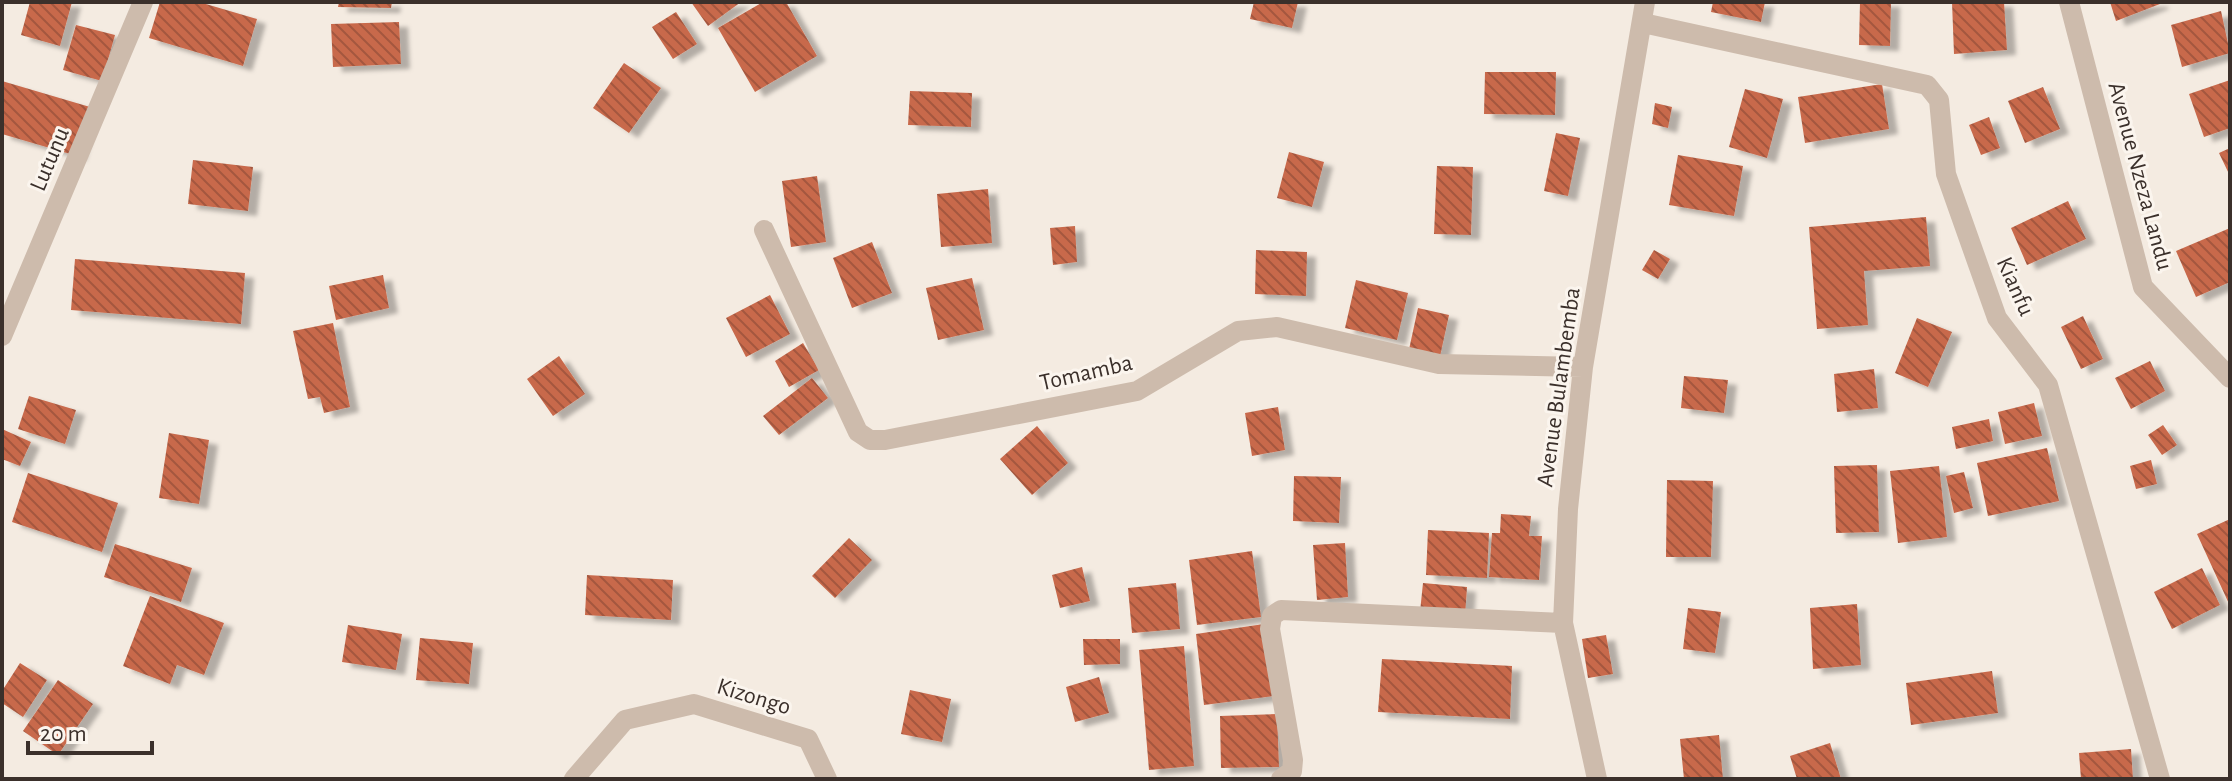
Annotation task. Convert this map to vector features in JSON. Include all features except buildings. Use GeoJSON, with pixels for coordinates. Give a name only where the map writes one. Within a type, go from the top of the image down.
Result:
{"type":"FeatureCollection","features":[{"type":"Feature","properties":{"kind":"street","name":"Lutunu"},"geometry":{"type":"LineString","coordinates":[[2,336],[143,2]]}},
{"type":"Feature","properties":{"kind":"street","name":"Avenue Nzeza Landu"},"geometry":{"type":"LineString","coordinates":[[2069,2],[2143,287],[2230,378]]}},
{"type":"Feature","properties":{"kind":"street","name":"Avenue Bulambemba"},"geometry":{"type":"LineString","coordinates":[[1597,779],[1563,623],[1568,509],[1583,367],[1644,12]]}},
{"type":"Feature","properties":{"kind":"street","name":"Kianfu"},"geometry":{"type":"LineString","coordinates":[[1644,12],[1927,85],[1939,100],[1946,174],[1997,318],[2048,385],[2160,779]]}},
{"type":"Feature","properties":{"kind":"street","name":"Tomamba"},"geometry":{"type":"LineString","coordinates":[[764,230],[858,432],[870,440],[1137,391],[1238,331],[1257,327],[1277,327],[1439,364],[1583,367]]}},
{"type":"Feature","properties":{"kind":"street"},"geometry":{"type":"LineString","coordinates":[[1281,779],[1292,771],[1293,760],[1270,629],[1272,616],[1281,610],[1563,623]]}},
{"type":"Feature","properties":{"kind":"street","name":"Kizongo"},"geometry":{"type":"LineString","coordinates":[[574,779],[625,720],[694,704],[808,739],[827,779]]}}]}
